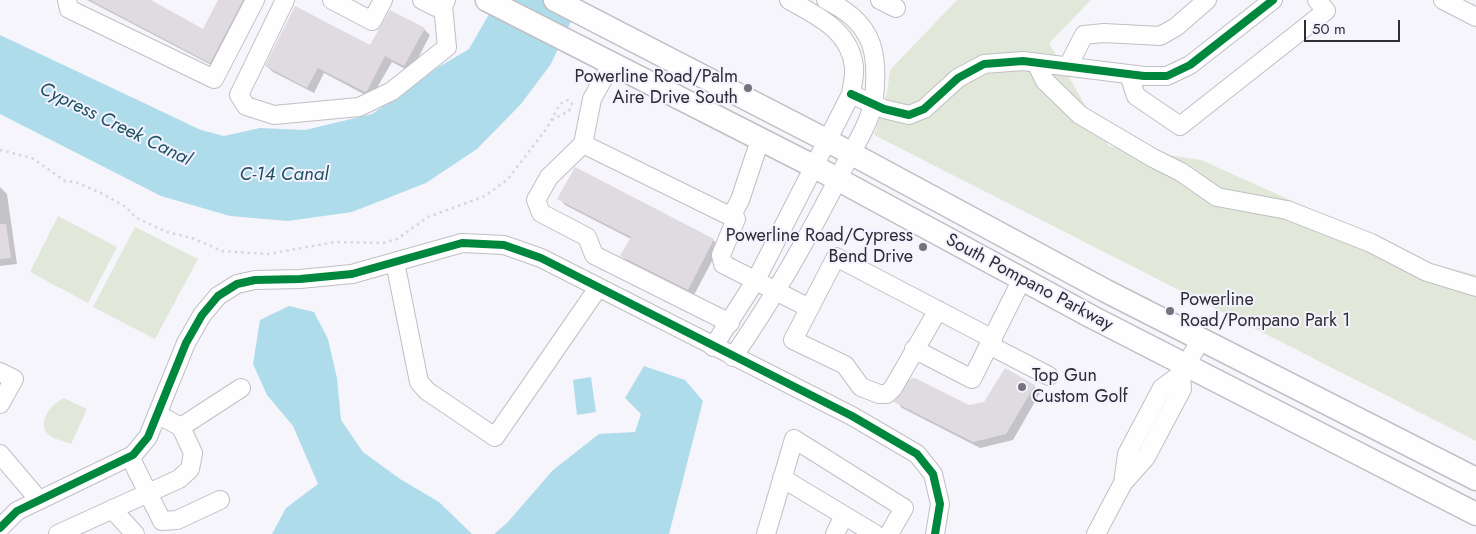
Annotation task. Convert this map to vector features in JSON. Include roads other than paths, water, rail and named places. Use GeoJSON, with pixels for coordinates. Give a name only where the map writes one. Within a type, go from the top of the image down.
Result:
{"type":"FeatureCollection","features":[{"type":"Feature","properties":{"kind":"main road","name":"South Pompano Parkway"},"geometry":{"type":"LineString","coordinates":[[555,0],[851,153],[1106,291],[1476,479]]}},
{"type":"Feature","properties":{"kind":"main road","name":"South Pompano Parkway"},"geometry":{"type":"LineString","coordinates":[[489,1],[815,167],[1022,279],[1183,370],[1476,514]]}},
{"type":"Feature","properties":{"kind":"street"},"geometry":{"type":"LineString","coordinates":[[66,0],[70,9],[214,79],[254,0]]}},
{"type":"Feature","properties":{"kind":"street"},"geometry":{"type":"LineString","coordinates":[[285,0],[238,95],[246,106],[274,116],[359,107],[392,91],[447,47],[444,3],[436,7],[422,0]]}},
{"type":"Feature","properties":{"kind":"street"},"geometry":{"type":"LineString","coordinates":[[332,0],[372,21],[383,0]]}},
{"type":"Feature","properties":{"kind":"street"},"geometry":{"type":"LineString","coordinates":[[713,347],[730,324],[756,280],[851,94],[854,67],[848,44],[833,25],[789,0]]}},
{"type":"Feature","properties":{"kind":"street"},"geometry":{"type":"LineString","coordinates":[[733,357],[778,291],[838,180],[873,105],[875,68],[872,45],[862,27],[845,10],[827,0],[818,16]]}},
{"type":"Feature","properties":{"kind":"street"},"geometry":{"type":"LineString","coordinates":[[1068,66],[1084,35],[1104,33],[1160,36],[1176,27],[1207,0]]}},
{"type":"Feature","properties":{"kind":"street"},"geometry":{"type":"LineString","coordinates":[[851,94],[873,105],[909,116],[924,108],[958,78],[984,64],[1023,61],[1129,74],[1167,76],[1190,65],[1273,0]]}},
{"type":"Feature","properties":{"kind":"street"},"geometry":{"type":"LineString","coordinates":[[1129,74],[1136,96],[1180,126],[1326,11],[1317,0]]}},
{"type":"Feature","properties":{"kind":"street"},"geometry":{"type":"LineString","coordinates":[[1443,0],[1476,17]]}},
{"type":"Feature","properties":{"kind":"street"},"geometry":{"type":"LineString","coordinates":[[1036,63],[1045,81],[1080,115],[1153,158],[1181,172],[1218,197],[1287,210],[1371,243],[1427,272],[1476,287]]}},
{"type":"Feature","properties":{"kind":"street"},"geometry":{"type":"LineString","coordinates":[[612,64],[592,99],[583,144],[550,177],[536,200],[541,213],[587,237],[594,255],[730,324]]}},
{"type":"Feature","properties":{"kind":"street"},"geometry":{"type":"LineString","coordinates":[[731,217],[740,200],[760,140]]}},
{"type":"Feature","properties":{"kind":"street"},"geometry":{"type":"LineString","coordinates":[[583,144],[736,219],[721,255],[724,264],[735,272],[756,280],[809,308]]}},
{"type":"Feature","properties":{"kind":"street"},"geometry":{"type":"LineString","coordinates":[[0,528],[17,511],[130,457],[148,437],[186,343],[202,315],[218,296],[237,284],[255,280],[300,279],[352,274],[462,243],[504,245],[540,258],[852,416],[917,454],[933,474],[940,504],[935,534]]}},
{"type":"Feature","properties":{"kind":"street"},"geometry":{"type":"LineString","coordinates":[[938,310],[893,388],[887,394],[879,394],[856,382],[845,366],[793,340],[836,257],[938,310],[1049,376]]}},
{"type":"Feature","properties":{"kind":"street"},"geometry":{"type":"LineString","coordinates":[[395,262],[419,382],[427,391],[495,437],[598,288]]}},
{"type":"Feature","properties":{"kind":"street"},"geometry":{"type":"LineString","coordinates":[[914,349],[972,379],[1022,279]]}},
{"type":"Feature","properties":{"kind":"street"},"geometry":{"type":"LineString","coordinates":[[1096,534],[1123,483],[1127,454],[1162,388],[1183,370],[1201,339]]}},
{"type":"Feature","properties":{"kind":"street"},"geometry":{"type":"LineString","coordinates":[[0,372],[14,379],[0,404]]}},
{"type":"Feature","properties":{"kind":"street"},"geometry":{"type":"LineString","coordinates":[[181,427],[241,388]]}},
{"type":"Feature","properties":{"kind":"street"},"geometry":{"type":"LineString","coordinates":[[58,534],[179,479],[190,469],[193,453],[181,427],[157,414]]}},
{"type":"Feature","properties":{"kind":"street"},"geometry":{"type":"LineString","coordinates":[[766,534],[794,439],[904,508],[889,534]]}},
{"type":"Feature","properties":{"kind":"street"},"geometry":{"type":"LineString","coordinates":[[0,454],[39,500]]}},
{"type":"Feature","properties":{"kind":"street"},"geometry":{"type":"LineString","coordinates":[[130,457],[162,521],[177,520],[220,500]]}},
{"type":"Feature","properties":{"kind":"street"},"geometry":{"type":"LineString","coordinates":[[782,478],[875,534]]}},
{"type":"Feature","properties":{"kind":"street"},"geometry":{"type":"LineString","coordinates":[[112,509],[135,534]]}},
{"type":"Feature","properties":{"kind":"street"},"geometry":{"type":"LineString","coordinates":[[835,534],[844,515]]}},
{"type":"Feature","properties":{"kind":"water","name":"C-14 Canal"},"geometry":{"type":"Polygon","coordinates":[[[497,0],[581,0],[551,64],[521,104],[477,149],[426,183],[352,212],[288,221],[230,216],[161,196],[0,114],[0,35],[201,130],[224,136],[260,128],[305,130],[372,114],[437,68],[469,49],[497,0]]]}},
{"type":"Feature","properties":{"kind":"water"},"geometry":{"type":"Polygon","coordinates":[[[289,306],[314,312],[328,339],[337,378],[341,420],[363,452],[400,479],[439,502],[472,534],[272,534],[286,508],[318,484],[293,426],[267,395],[253,364],[260,320],[289,306]]]}},
{"type":"Feature","properties":{"kind":"water"},"geometry":{"type":"Polygon","coordinates":[[[644,366],[685,380],[703,401],[669,534],[494,534],[507,523],[553,470],[599,434],[635,432],[641,414],[625,398],[644,366]]]}},
{"type":"Feature","properties":{"kind":"water"},"geometry":{"type":"Polygon","coordinates":[[[591,377],[596,412],[577,415],[573,380],[591,377]]]}},
{"type":"Feature","properties":{"kind":"place","name":"Powerline Road/Palm Aire Drive South"},"geometry":{"type":"Point","coordinates":[748,88]}},
{"type":"Feature","properties":{"kind":"place","name":"Powerline Road/Cypress Bend Drive"},"geometry":{"type":"Point","coordinates":[923,247]}},
{"type":"Feature","properties":{"kind":"place","name":"Powerline Road/Pompano Park 1"},"geometry":{"type":"Point","coordinates":[1170,311]}},
{"type":"Feature","properties":{"kind":"place","name":"Top Gun Custom Golf"},"geometry":{"type":"Point","coordinates":[1022,387]}},
{"type":"Feature","properties":{"kind":"water label","name":"Cypress Creek Canal"},"geometry":{"type":"Point","coordinates":[115,125]}}]}
